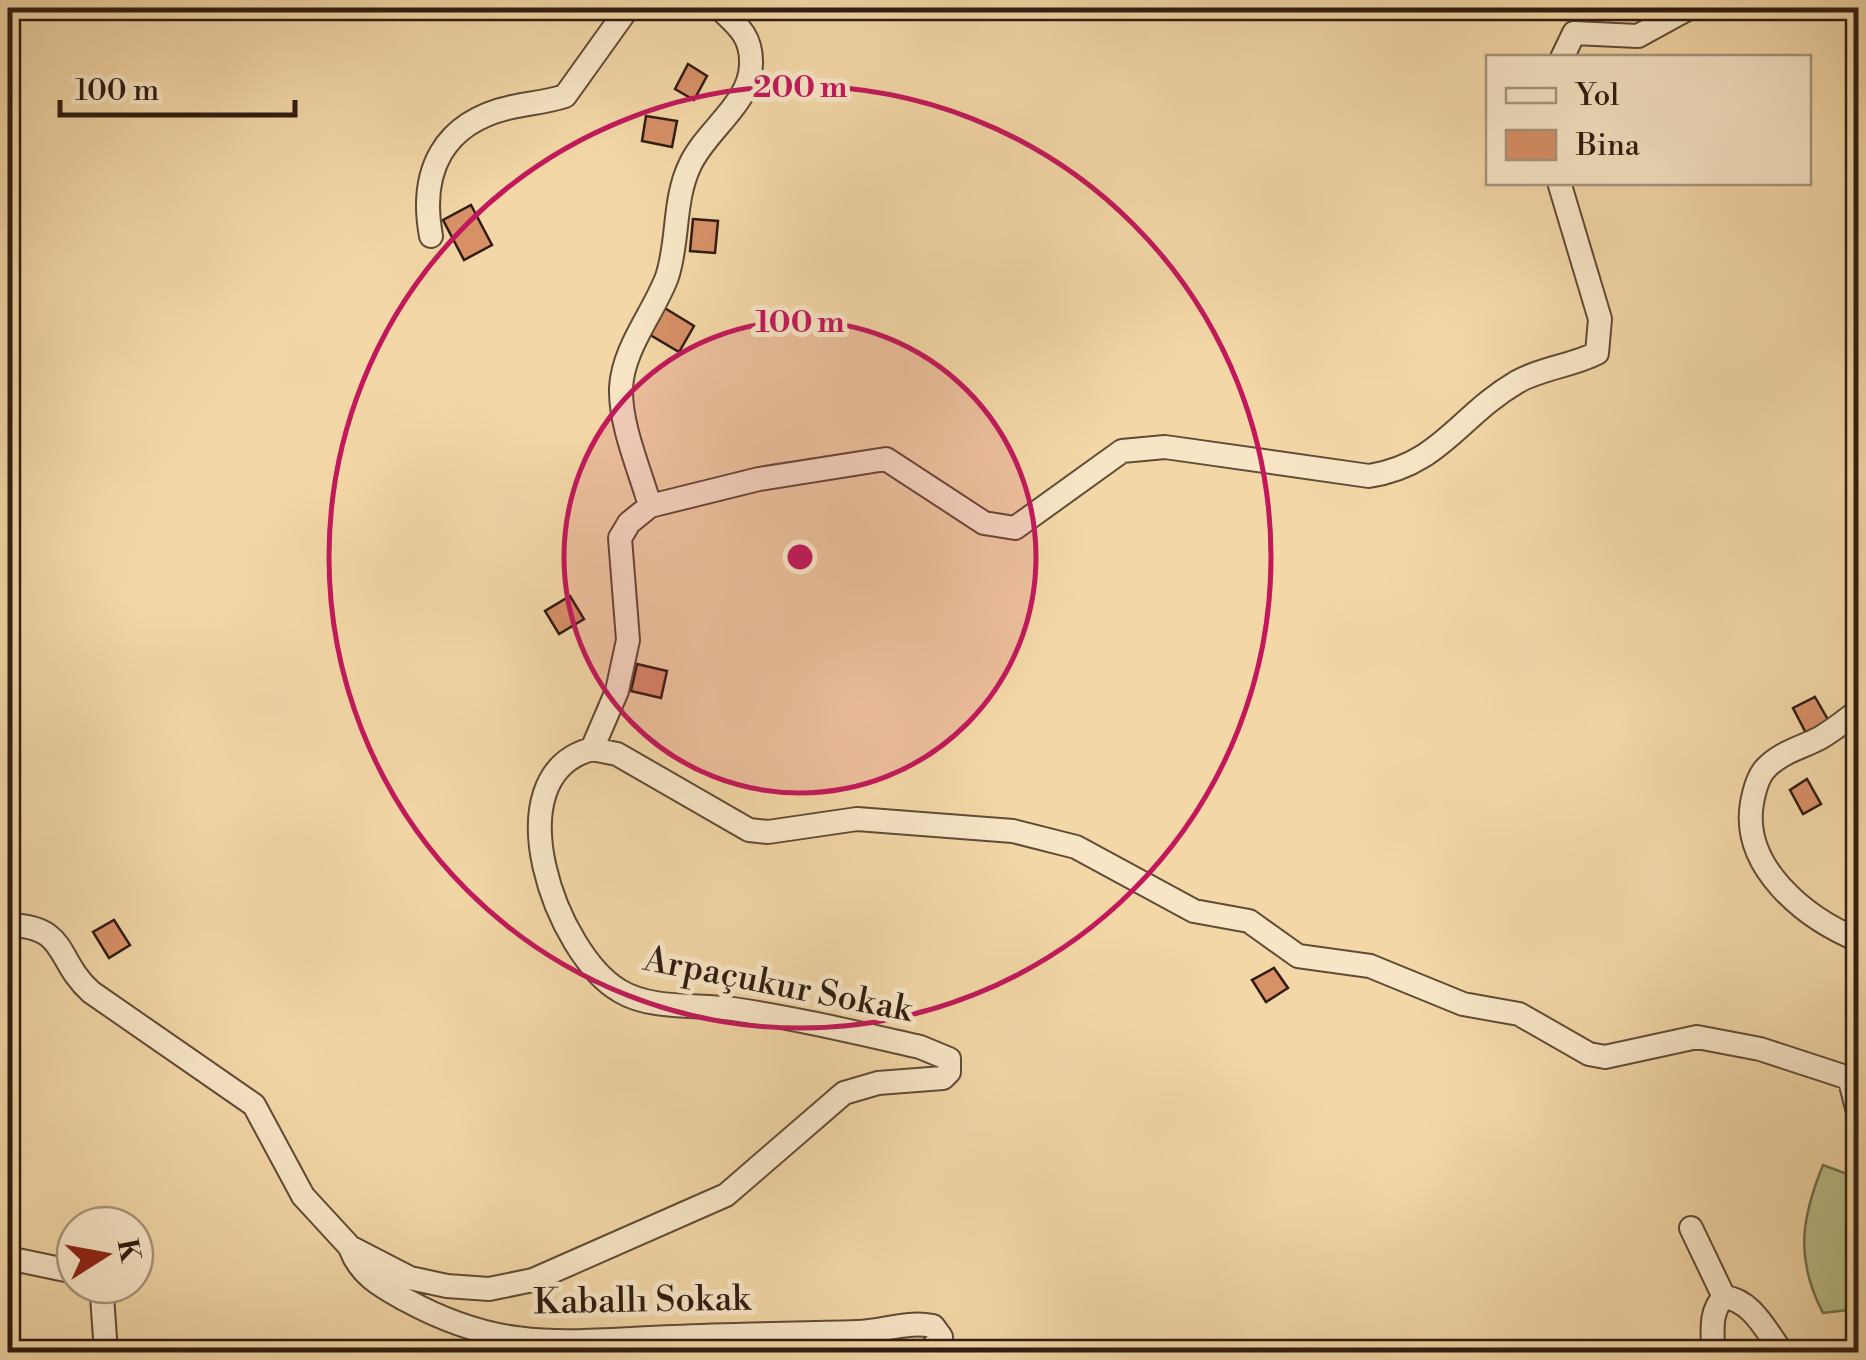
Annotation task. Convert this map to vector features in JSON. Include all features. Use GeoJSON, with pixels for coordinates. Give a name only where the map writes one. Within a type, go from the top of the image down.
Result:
{"type":"FeatureCollection","features":[{"type":"Feature","properties":{"kind":"street"},"geometry":{"type":"LineString","coordinates":[[432,236],[426,205],[427,180],[455,136],[483,117],[565,96],[628,8]]}},
{"type":"Feature","properties":{"kind":"street"},"geometry":{"type":"LineString","coordinates":[[719,8],[744,32],[752,66],[745,92],[708,134],[689,167],[667,276],[625,362],[621,391],[650,506],[759,479],[886,459],[984,523],[1014,528],[1122,451],[1165,447],[1369,476],[1400,471],[1422,460],[1484,402],[1522,379],[1597,353],[1600,319],[1560,185]]}},
{"type":"Feature","properties":{"kind":"street"},"geometry":{"type":"LineString","coordinates":[[1563,55],[1574,33],[1638,36],[1689,8]]}},
{"type":"Feature","properties":{"kind":"street","name":"Arpaçukur Sokak"},"geometry":{"type":"LineString","coordinates":[[350,1247],[426,1282],[475,1289],[518,1284],[726,1195],[844,1093],[878,1084],[943,1078],[949,1072],[949,1059],[920,1047],[733,1009],[644,1000],[620,991],[604,977],[568,926],[537,827],[540,806],[561,766],[592,749],[617,691],[628,640],[620,538],[629,523],[650,506]]}},
{"type":"Feature","properties":{"kind":"street"},"geometry":{"type":"LineString","coordinates":[[1858,711],[1822,737],[1781,755],[1762,771],[1749,820],[1754,846],[1768,873],[1809,912],[1858,940]]}},
{"type":"Feature","properties":{"kind":"street"},"geometry":{"type":"LineString","coordinates":[[592,749],[617,754],[749,830],[768,832],[857,819],[1013,831],[1076,847],[1194,911],[1249,921],[1298,956],[1370,966],[1463,1004],[1519,1014],[1588,1054],[1605,1057],[1698,1037],[1760,1049],[1854,1081],[1858,1112]]}},
{"type":"Feature","properties":{"kind":"street"},"geometry":{"type":"LineString","coordinates":[[8,925],[29,926],[52,936],[79,982],[254,1105],[303,1196],[350,1247]]}},
{"type":"Feature","properties":{"kind":"street"},"geometry":{"type":"LineString","coordinates":[[1691,1228],[1724,1297]]}},
{"type":"Feature","properties":{"kind":"street","name":"Kaballı Sokak"},"geometry":{"type":"LineString","coordinates":[[350,1247],[367,1276],[442,1320],[512,1339],[586,1344],[645,1338],[863,1332],[913,1322],[933,1326],[941,1337],[928,1352]]}},
{"type":"Feature","properties":{"kind":"street"},"geometry":{"type":"LineString","coordinates":[[8,1258],[55,1268]]}},
{"type":"Feature","properties":{"kind":"street"},"geometry":{"type":"LineString","coordinates":[[1858,1283],[1858,1352]]}},
{"type":"Feature","properties":{"kind":"street"},"geometry":{"type":"LineString","coordinates":[[1713,1352],[1712,1320],[1716,1304],[1724,1297],[1737,1298],[1749,1308],[1782,1352]]}},
{"type":"Feature","properties":{"kind":"street"},"geometry":{"type":"LineString","coordinates":[[103,1305],[106,1352]]}},
{"type":"Feature","properties":{"kind":"green space"},"geometry":{"type":"Polygon","coordinates":[[[1823,1165],[1858,1178],[1858,1309],[1823,1313],[1808,1275],[1806,1221],[1823,1165]]]}},
{"type":"Feature","properties":{"kind":"building"},"geometry":{"type":"Polygon","coordinates":[[[688,64],[707,76],[694,100],[675,89],[688,64]]]}},
{"type":"Feature","properties":{"kind":"building"},"geometry":{"type":"Polygon","coordinates":[[[646,116],[677,121],[672,147],[642,141],[646,116]]]}},
{"type":"Feature","properties":{"kind":"building"},"geometry":{"type":"Polygon","coordinates":[[[471,205],[492,245],[464,260],[443,220],[471,205]]]}},
{"type":"Feature","properties":{"kind":"building"},"geometry":{"type":"Polygon","coordinates":[[[693,219],[718,221],[715,253],[690,251],[693,219]]]}},
{"type":"Feature","properties":{"kind":"building"},"geometry":{"type":"Polygon","coordinates":[[[663,307],[694,326],[679,352],[647,333],[663,307]]]}},
{"type":"Feature","properties":{"kind":"building"},"geometry":{"type":"Polygon","coordinates":[[[570,596],[584,619],[559,634],[545,611],[570,596]]]}},
{"type":"Feature","properties":{"kind":"building"},"geometry":{"type":"Polygon","coordinates":[[[637,664],[667,671],[661,698],[631,691],[637,664]]]}},
{"type":"Feature","properties":{"kind":"building"},"geometry":{"type":"Polygon","coordinates":[[[1815,697],[1831,725],[1808,737],[1793,708],[1815,697]]]}},
{"type":"Feature","properties":{"kind":"building"},"geometry":{"type":"Polygon","coordinates":[[[1807,779],[1821,804],[1803,814],[1790,790],[1807,779]]]}},
{"type":"Feature","properties":{"kind":"building"},"geometry":{"type":"Polygon","coordinates":[[[114,920],[130,945],[109,958],[93,932],[114,920]]]}},
{"type":"Feature","properties":{"kind":"building"},"geometry":{"type":"Polygon","coordinates":[[[1274,968],[1288,988],[1266,1002],[1252,980],[1274,968]]]}}]}
